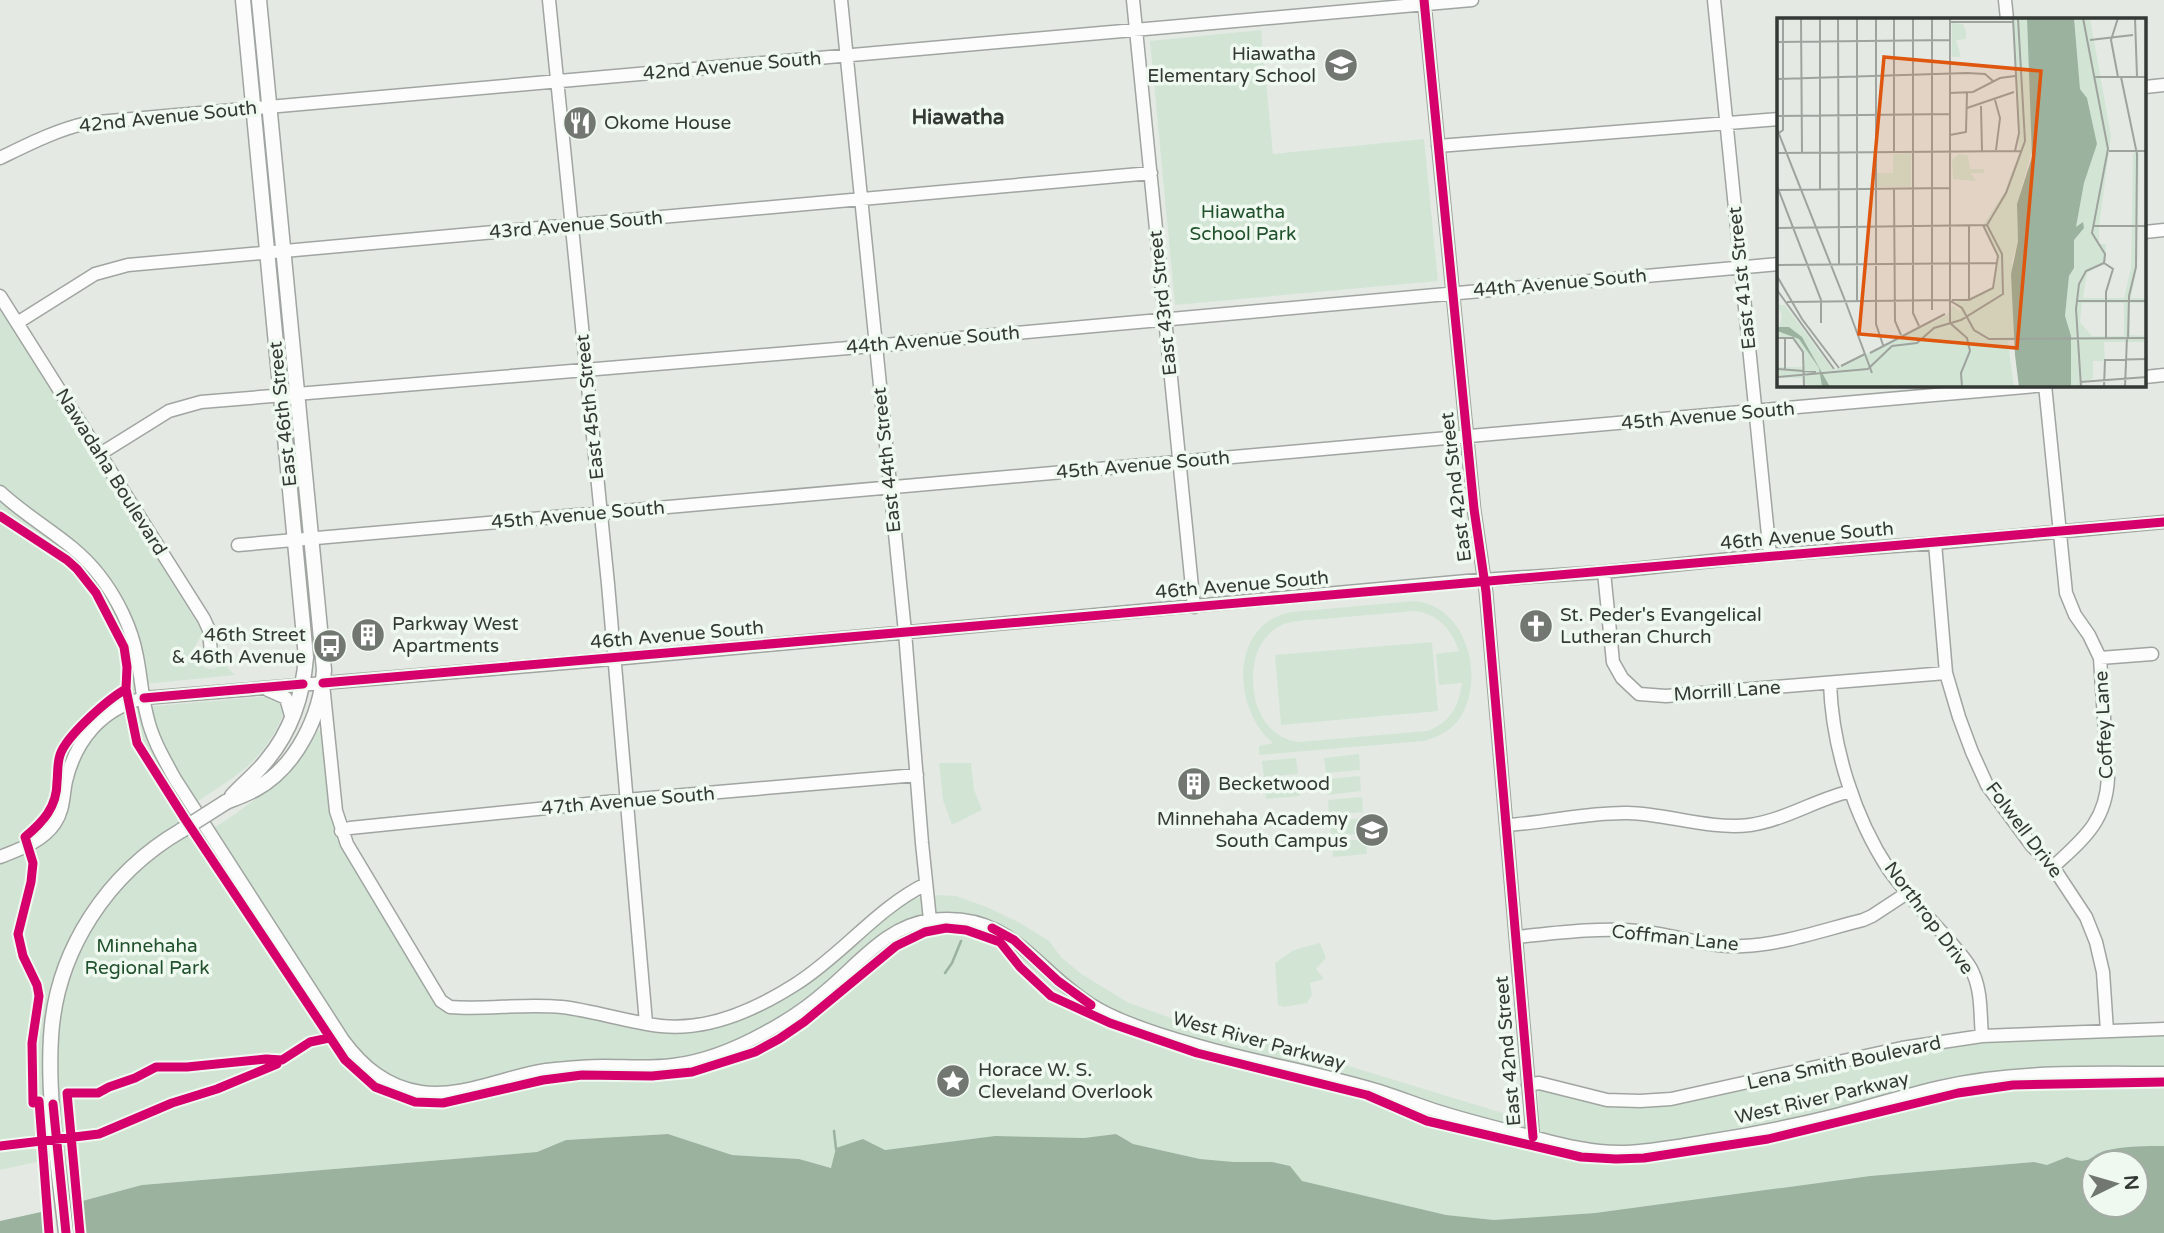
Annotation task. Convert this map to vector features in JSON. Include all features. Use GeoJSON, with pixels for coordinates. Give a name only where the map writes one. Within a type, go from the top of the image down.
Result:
{"type":"FeatureCollection","features":[{"type":"Feature","properties":{"kind":"main road","name":"East 46th Street"},"geometry":{"type":"LineString","coordinates":[[226,802],[279,745],[292,719],[303,684],[306,643],[243,0]]}},
{"type":"Feature","properties":{"kind":"main road","name":"East 46th Street"},"geometry":{"type":"LineString","coordinates":[[66,1233],[51,1057],[53,1012],[68,958],[97,907],[122,877],[160,842],[226,802],[257,789],[290,759],[312,722],[323,683],[322,636],[259,0]]}},
{"type":"Feature","properties":{"kind":"street","name":"East 45th Street"},"geometry":{"type":"LineString","coordinates":[[549,0],[614,659],[646,1023]]}},
{"type":"Feature","properties":{"kind":"street","name":"East 44th Street"},"geometry":{"type":"LineString","coordinates":[[841,0],[905,632],[930,920]]}},
{"type":"Feature","properties":{"kind":"street","name":"East 43rd Street"},"geometry":{"type":"LineString","coordinates":[[1133,0],[1194,607]]}},
{"type":"Feature","properties":{"kind":"street","name":"42nd Avenue South"},"geometry":{"type":"LineString","coordinates":[[0,158],[65,128],[87,123],[1424,2],[1472,0]]}},
{"type":"Feature","properties":{"kind":"street","name":"East 41st Street"},"geometry":{"type":"LineString","coordinates":[[1714,0],[1770,555]]}},
{"type":"Feature","properties":{"kind":"street"},"geometry":{"type":"LineString","coordinates":[[2006,0],[2007,18]]}},
{"type":"Feature","properties":{"kind":"street","name":"East 42nd Street"},"geometry":{"type":"LineString","coordinates":[[1424,2],[1467,437],[1484,580],[1533,1137]]}},
{"type":"Feature","properties":{"kind":"street"},"geometry":{"type":"LineString","coordinates":[[2146,87],[2164,85]]}},
{"type":"Feature","properties":{"kind":"street"},"geometry":{"type":"LineString","coordinates":[[1438,146],[1777,119]]}},
{"type":"Feature","properties":{"kind":"street","name":"43rd Avenue South"},"geometry":{"type":"LineString","coordinates":[[17,323],[95,274],[128,265],[1150,173]]}},
{"type":"Feature","properties":{"kind":"street"},"geometry":{"type":"LineString","coordinates":[[2146,232],[2164,230]]}},
{"type":"Feature","properties":{"kind":"street","name":"44th Avenue South"},"geometry":{"type":"LineString","coordinates":[[100,454],[169,411],[184,405],[1777,264]]}},
{"type":"Feature","properties":{"kind":"street","name":"Nawadaha Boulevard"},"geometry":{"type":"LineString","coordinates":[[0,296],[204,619],[209,629],[211,653]]}},
{"type":"Feature","properties":{"kind":"street"},"geometry":{"type":"LineString","coordinates":[[2146,377],[2164,375]]}},
{"type":"Feature","properties":{"kind":"street","name":"45th Avenue South"},"geometry":{"type":"LineString","coordinates":[[238,545],[2024,387]]}},
{"type":"Feature","properties":{"kind":"street","name":"Coffey Lane"},"geometry":{"type":"LineString","coordinates":[[2045,387],[2066,593],[2075,615],[2090,635],[2099,658],[2108,778],[2107,796],[2098,818],[2085,837],[2053,867]]}},
{"type":"Feature","properties":{"kind":"street"},"geometry":{"type":"LineString","coordinates":[[0,492],[23,512],[67,542],[99,576],[115,599],[131,635],[144,698]]}},
{"type":"Feature","properties":{"kind":"street","name":"46th Avenue South"},"geometry":{"type":"LineString","coordinates":[[0,856],[28,846],[54,824],[64,801],[66,782],[74,756],[82,742],[115,708],[144,698],[2164,522]]}},
{"type":"Feature","properties":{"kind":"street","name":"Folwell Drive"},"geometry":{"type":"LineString","coordinates":[[1935,543],[1947,673],[1959,717],[1987,785],[2032,846],[2053,867],[2086,917],[2096,942],[2103,972],[2107,1031]]}},
{"type":"Feature","properties":{"kind":"street","name":"Morrill Lane"},"geometry":{"type":"LineString","coordinates":[[1604,572],[1613,662],[1622,678],[1639,694],[1666,696],[1947,673]]}},
{"type":"Feature","properties":{"kind":"street"},"geometry":{"type":"LineString","coordinates":[[2099,658],[2152,654]]}},
{"type":"Feature","properties":{"kind":"street","name":"East 46th Street"},"geometry":{"type":"LineString","coordinates":[[323,683],[336,811],[341,831]]}},
{"type":"Feature","properties":{"kind":"street","name":"Northrop Drive"},"geometry":{"type":"LineString","coordinates":[[1830,683],[1835,728],[1851,791],[1889,869],[1973,972],[1978,990],[1982,1036]]}},
{"type":"Feature","properties":{"kind":"street"},"geometry":{"type":"LineString","coordinates":[[261,687],[286,698],[292,719]]}},
{"type":"Feature","properties":{"kind":"street","name":"West River Parkway"},"geometry":{"type":"LineString","coordinates":[[144,698],[154,740],[175,779],[342,1040],[371,1072],[392,1084],[428,1093],[452,1092],[546,1070],[589,1066],[660,1067],[705,1058],[739,1046],[771,1030],[813,1001],[890,934],[930,920],[965,921],[1001,932],[1026,949],[1074,994],[1097,1008],[1192,1045],[1334,1078],[1475,1122],[1533,1137],[1609,1151],[1657,1149],[1786,1127],[1941,1087],[1995,1078],[2032,1073],[2164,1073]]}},
{"type":"Feature","properties":{"kind":"street","name":"47th Avenue South"},"geometry":{"type":"LineString","coordinates":[[341,831],[626,800],[917,775]]}},
{"type":"Feature","properties":{"kind":"street"},"geometry":{"type":"LineString","coordinates":[[1506,825],[1628,813],[1747,825],[1767,821],[1851,791]]}},
{"type":"Feature","properties":{"kind":"street"},"geometry":{"type":"LineString","coordinates":[[341,831],[346,844],[441,1001],[450,1007],[460,1008],[524,1005],[562,1007],[660,1026],[700,1025],[749,1009],[796,984],[888,909],[926,884]]}},
{"type":"Feature","properties":{"kind":"street","name":"Coffman Lane"},"geometry":{"type":"LineString","coordinates":[[1516,937],[1635,930],[1716,946],[1768,943],[1863,920],[1907,893]]}},
{"type":"Feature","properties":{"kind":"street","name":"Lena Smith Boulevard"},"geometry":{"type":"LineString","coordinates":[[1528,1085],[1539,1083],[1607,1100],[1671,1099],[1902,1048],[1982,1036],[2164,1029]]}},
{"type":"Feature","properties":{"kind":"green space","name":"Hiawatha School Park"},"geometry":{"type":"Polygon","coordinates":[[[1261,30],[1273,154],[1424,139],[1438,281],[1175,305],[1150,41],[1261,30]]]}},
{"type":"Feature","properties":{"kind":"green space","name":"Minnehaha Regional Park"},"geometry":{"type":"Polygon","coordinates":[[[0,307],[203,632],[192,652],[195,657],[201,665],[209,669],[223,663],[235,675],[135,685],[132,708],[272,696],[279,699],[285,709],[278,726],[261,752],[239,773],[198,801],[215,827],[272,785],[297,760],[318,730],[322,733],[329,811],[337,839],[439,1009],[448,1014],[515,1011],[572,1015],[669,1033],[725,1025],[767,1007],[806,983],[908,899],[939,895],[956,896],[1020,923],[1049,941],[1062,958],[1080,973],[1127,1002],[1209,1032],[1273,1043],[1516,1117],[1539,1116],[1538,1090],[1606,1106],[1672,1105],[1903,1054],[1982,1042],[2164,1035],[2164,1146],[2080,1149],[2080,1161],[2067,1157],[2047,1165],[2034,1162],[1870,1176],[1595,1213],[1494,1220],[1446,1215],[1301,1181],[1234,1162],[1200,1159],[1133,1144],[1116,1134],[1084,1138],[995,1136],[885,1150],[863,1139],[832,1168],[799,1159],[732,1155],[668,1134],[566,1140],[537,1152],[142,1185],[63,1206],[60,1148],[40,1151],[41,1161],[0,1170],[0,307]]]}},
{"type":"Feature","properties":{"kind":"green space"},"geometry":{"type":"Polygon","coordinates":[[[1415,601],[1434,606],[1449,617],[1460,631],[1468,649],[1471,688],[1466,706],[1457,722],[1446,732],[1424,741],[1259,755],[1259,746],[1273,743],[1259,728],[1244,690],[1243,669],[1247,650],[1256,633],[1271,620],[1291,612],[1415,601]],[[1414,611],[1302,621],[1287,623],[1272,631],[1259,649],[1253,671],[1254,694],[1263,719],[1272,730],[1284,738],[1298,742],[1427,731],[1435,728],[1452,713],[1462,683],[1439,685],[1436,654],[1459,651],[1448,629],[1437,619],[1414,611]]]}},
{"type":"Feature","properties":{"kind":"green space"},"geometry":{"type":"Polygon","coordinates":[[[1432,642],[1438,711],[1281,725],[1275,655],[1432,642]]]}},
{"type":"Feature","properties":{"kind":"green space"},"geometry":{"type":"Polygon","coordinates":[[[1359,754],[1360,770],[1326,773],[1324,758],[1359,754]]]}},
{"type":"Feature","properties":{"kind":"green space"},"geometry":{"type":"Polygon","coordinates":[[[1296,758],[1298,774],[1264,777],[1262,761],[1296,758]]]}},
{"type":"Feature","properties":{"kind":"green space"},"geometry":{"type":"Polygon","coordinates":[[[939,763],[971,763],[974,790],[982,810],[952,825],[943,800],[939,763]]]}},
{"type":"Feature","properties":{"kind":"green space"},"geometry":{"type":"Polygon","coordinates":[[[1360,776],[1361,791],[1327,795],[1326,779],[1360,776]]]}},
{"type":"Feature","properties":{"kind":"green space"},"geometry":{"type":"Polygon","coordinates":[[[1298,780],[1300,796],[1266,799],[1264,783],[1298,780]]]}},
{"type":"Feature","properties":{"kind":"green space"},"geometry":{"type":"Polygon","coordinates":[[[1362,797],[1363,812],[1329,815],[1328,800],[1362,797]]]}},
{"type":"Feature","properties":{"kind":"green space"},"geometry":{"type":"Polygon","coordinates":[[[1364,818],[1365,833],[1331,837],[1330,821],[1364,818]]]}},
{"type":"Feature","properties":{"kind":"green space"},"geometry":{"type":"Polygon","coordinates":[[[1366,839],[1367,854],[1333,857],[1332,842],[1366,839]]]}},
{"type":"Feature","properties":{"kind":"green space"},"geometry":{"type":"Polygon","coordinates":[[[1320,943],[1326,958],[1316,969],[1324,979],[1310,983],[1312,995],[1307,1003],[1284,1007],[1278,1005],[1275,963],[1294,950],[1320,943]]]}},
{"type":"Feature","properties":{"kind":"shaded area"},"geometry":{"type":"Polygon","coordinates":[[[668,1134],[732,1155],[799,1159],[831,1168],[836,1148],[863,1139],[885,1150],[995,1136],[1084,1138],[1116,1134],[1133,1144],[1200,1159],[1272,1162],[1290,1166],[1302,1181],[1446,1215],[1494,1220],[1595,1213],[1870,1176],[2034,1162],[2047,1165],[2067,1157],[2080,1161],[2080,1219],[2150,1219],[2150,1149],[2115,1149],[2164,1146],[2164,1233],[0,1233],[0,1221],[142,1185],[537,1152],[566,1140],[668,1134]]]}},
{"type":"Feature","properties":{"kind":"pier"},"geometry":{"type":"Polygon","coordinates":[[[78,1198],[81,1233],[46,1233],[44,1208],[78,1198]]]}},
{"type":"Feature","properties":{"kind":"waterway"},"geometry":{"type":"LineString","coordinates":[[945,973],[961,941]]}},
{"type":"Feature","properties":{"kind":"waterway"},"geometry":{"type":"LineString","coordinates":[[834,1131],[836,1149]]}},
{"type":"Feature","properties":{"kind":"cycle path"},"geometry":{"type":"LineString","coordinates":[[1424,0],[1474,509],[1486,592],[1533,1137]]}},
{"type":"Feature","properties":{"kind":"cycle path"},"geometry":{"type":"LineString","coordinates":[[0,516],[67,560],[96,593],[124,647],[126,689],[137,743],[345,1060],[375,1087],[415,1102],[443,1103],[543,1080],[582,1075],[652,1076],[692,1072],[755,1052],[804,1022],[896,946],[925,932],[946,928],[966,930],[1000,942],[1020,967],[1051,996],[1110,1023],[1197,1053],[1367,1095],[1427,1121],[1581,1157],[1644,1158],[1768,1139],[1958,1093],[2013,1085],[2164,1082]]}},
{"type":"Feature","properties":{"kind":"cycle path"},"geometry":{"type":"LineString","coordinates":[[323,683],[2164,522]]}},
{"type":"Feature","properties":{"kind":"cycle path"},"geometry":{"type":"LineString","coordinates":[[144,698],[303,684]]}},
{"type":"Feature","properties":{"kind":"cycle path"},"geometry":{"type":"LineString","coordinates":[[49,1233],[39,1101],[33,1103],[32,1043],[39,996],[37,985],[23,956],[18,934],[33,863],[25,837],[38,826],[52,806],[59,758],[70,738],[88,719],[126,689]]}},
{"type":"Feature","properties":{"kind":"cycle path"},"geometry":{"type":"LineString","coordinates":[[992,928],[1014,940],[1058,981],[1091,1005]]}},
{"type":"Feature","properties":{"kind":"cycle path"},"geometry":{"type":"LineString","coordinates":[[80,1233],[67,1093],[98,1093],[156,1067],[282,1060],[310,1042],[329,1038]]}},
{"type":"Feature","properties":{"kind":"cycle path"},"geometry":{"type":"LineString","coordinates":[[0,1146],[99,1134],[172,1103],[217,1089],[277,1064]]}},
{"type":"Feature","properties":{"kind":"cycle path"},"geometry":{"type":"LineString","coordinates":[[53,1104],[66,1233]]}},
{"type":"Feature","properties":{"kind":"place","name":"Hiawatha Elementary School"},"geometry":{"type":"Point","coordinates":[1341,65]}},
{"type":"Feature","properties":{"kind":"place","name":"Okome House"},"geometry":{"type":"Point","coordinates":[580,123]}},
{"type":"Feature","properties":{"kind":"place","name":"St. Peder's Evangelical Lutheran Church"},"geometry":{"type":"Point","coordinates":[1536,626]}},
{"type":"Feature","properties":{"kind":"place","name":"Parkway West Apartments"},"geometry":{"type":"Point","coordinates":[368,635]}},
{"type":"Feature","properties":{"kind":"place","name":"46th Street & 46th Avenue"},"geometry":{"type":"Point","coordinates":[330,646]}},
{"type":"Feature","properties":{"kind":"place","name":"Becketwood"},"geometry":{"type":"Point","coordinates":[1194,784]}},
{"type":"Feature","properties":{"kind":"place","name":"Minnehaha Academy South Campus"},"geometry":{"type":"Point","coordinates":[1372,830]}},
{"type":"Feature","properties":{"kind":"place","name":"Horace W. S. Cleveland Overlook"},"geometry":{"type":"Point","coordinates":[953,1081]}},
{"type":"Feature","properties":{"kind":"district","name":"Hiawatha"},"geometry":{"type":"Point","coordinates":[958,117]}}]}
